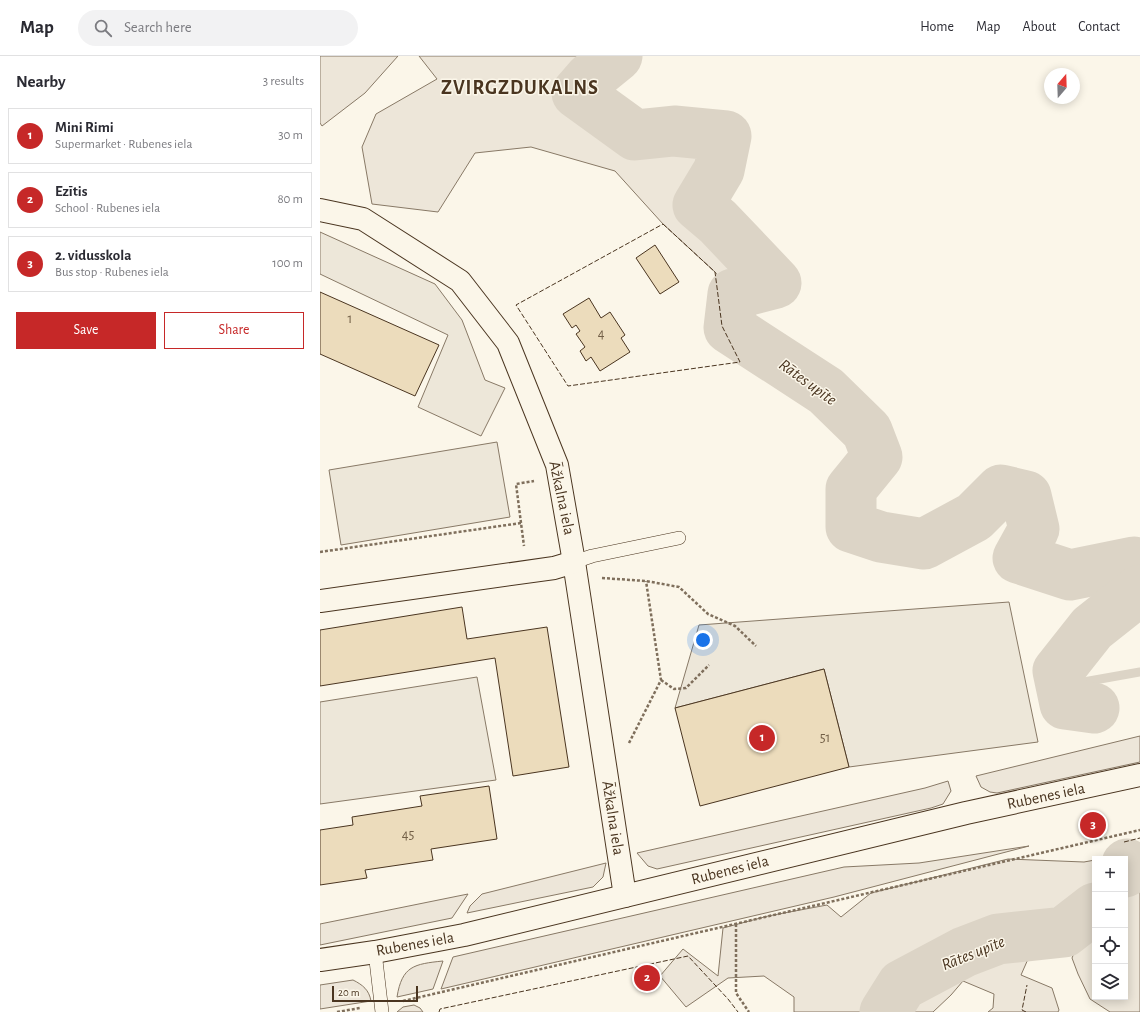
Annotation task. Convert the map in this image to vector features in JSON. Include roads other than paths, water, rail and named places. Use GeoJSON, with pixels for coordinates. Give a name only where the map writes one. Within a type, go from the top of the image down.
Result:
{"type":"FeatureCollection","features":[{"type":"Feature","properties":{"kind":"street","name":"Āžkalna iela"},"geometry":{"type":"LineString","coordinates":[[320,210],[363,219],[460,280],[508,343],[557,465],[574,562],[625,896]]}},
{"type":"Feature","properties":{"kind":"street"},"geometry":{"type":"LineString","coordinates":[[320,601],[554,568],[574,562]]}},
{"type":"Feature","properties":{"kind":"street","name":"Rubenes iela"},"geometry":{"type":"LineString","coordinates":[[320,960],[375,952],[464,935],[966,813],[1140,775]]}},
{"type":"Feature","properties":{"kind":"lane"},"geometry":{"type":"LineString","coordinates":[[574,562],[592,556],[679,538]]}},
{"type":"Feature","properties":{"kind":"lane"},"geometry":{"type":"LineString","coordinates":[[375,952],[382,1012]]}},
{"type":"Feature","properties":{"kind":"waterway","name":"Rātes upīte"},"geometry":{"type":"LineString","coordinates":[[617,56],[590,78],[577,93],[635,135],[674,131],[726,136],[719,170],[698,205],[718,222],[776,283],[733,294],[729,328],[826,391],[867,431],[877,457],[851,489],[851,527],[881,537],[924,544],[974,517],[1001,490],[1026,496],[1034,529],[1018,558],[1070,575],[1134,562],[1140,572]]}},
{"type":"Feature","properties":{"kind":"waterway","name":"Rātes upīte"},"geometry":{"type":"LineString","coordinates":[[1094,708],[1065,704],[1058,671],[1092,628],[1140,590]]}},
{"type":"Feature","properties":{"kind":"waterway"},"geometry":{"type":"LineString","coordinates":[[1061,686],[1140,672]]}},
{"type":"Feature","properties":{"kind":"waterway","name":"Rātes upīte"},"geometry":{"type":"LineString","coordinates":[[885,1012],[902,985],[964,952],[998,939],[1064,932],[1092,910]]}},
{"type":"Feature","properties":{"kind":"place","name":"Mini Rimi"},"geometry":{"type":"Point","coordinates":[762,738]}},
{"type":"Feature","properties":{"kind":"place","name":"2. vidusskola"},"geometry":{"type":"Point","coordinates":[1093,825]}},
{"type":"Feature","properties":{"kind":"place","name":"Ezītis"},"geometry":{"type":"Point","coordinates":[647,978]}},
{"type":"Feature","properties":{"kind":"district","name":"ZVIRGZDUKALNS"},"geometry":{"type":"Point","coordinates":[520,88]}}]}
